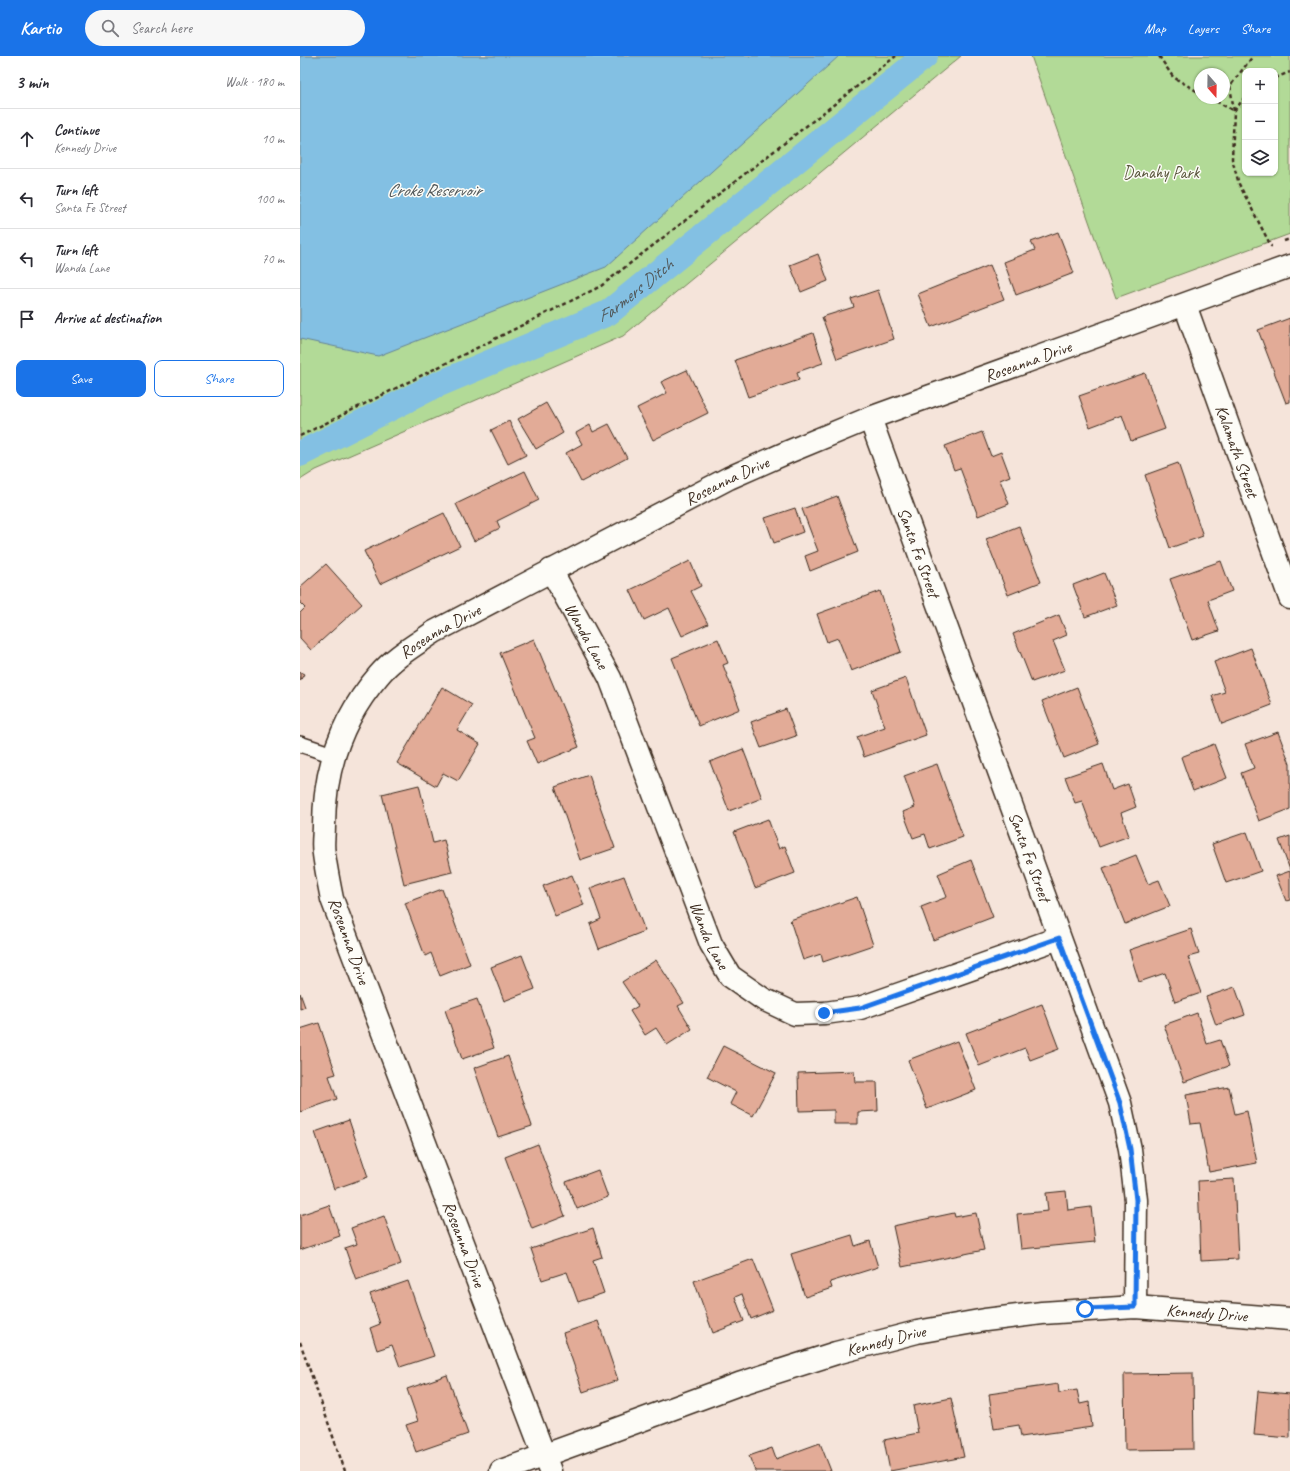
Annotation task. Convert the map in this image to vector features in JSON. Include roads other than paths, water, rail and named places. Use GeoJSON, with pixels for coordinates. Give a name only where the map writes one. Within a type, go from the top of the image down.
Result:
{"type":"FeatureCollection","features":[{"type":"Feature","properties":{"kind":"street","name":"Roseanna Drive"},"geometry":{"type":"LineString","coordinates":[[547,1463],[332,899],[323,852],[324,809],[327,780],[337,743],[356,705],[379,674],[402,653],[434,632],[729,478],[870,418],[1290,266]]}},
{"type":"Feature","properties":{"kind":"street","name":"Kalamath Street"},"geometry":{"type":"LineString","coordinates":[[1185,305],[1290,598]]}},
{"type":"Feature","properties":{"kind":"street","name":"Santa Fe Street"},"geometry":{"type":"LineString","coordinates":[[870,418],[1120,1103],[1130,1149],[1136,1200],[1135,1307]]}},
{"type":"Feature","properties":{"kind":"street","name":"Wanda Lane"},"geometry":{"type":"LineString","coordinates":[[551,570],[610,678],[711,944],[730,976],[763,999],[795,1014],[824,1013],[860,1008],[1059,938]]}},
{"type":"Feature","properties":{"kind":"street","name":"Kennedy Drive"},"geometry":{"type":"LineString","coordinates":[[501,1471],[547,1463],[606,1433],[739,1384],[836,1353],[917,1332],[985,1320],[1042,1313],[1135,1307],[1290,1319]]}},
{"type":"Feature","properties":{"kind":"lane"},"geometry":{"type":"LineString","coordinates":[[300,744],[333,755]]}},
{"type":"Feature","properties":{"kind":"water","name":"Croke Reservoir"},"geometry":{"type":"Polygon","coordinates":[[[300,56],[839,56],[606,267],[378,356],[300,339],[300,56]]]}},
{"type":"Feature","properties":{"kind":"waterway","name":"Farmers Ditch"},"geometry":{"type":"LineString","coordinates":[[300,454],[434,386],[608,313],[925,56]]}},
{"type":"Feature","properties":{"kind":"park label","name":"Danahy Park"},"geometry":{"type":"Point","coordinates":[1161,172]}}]}
